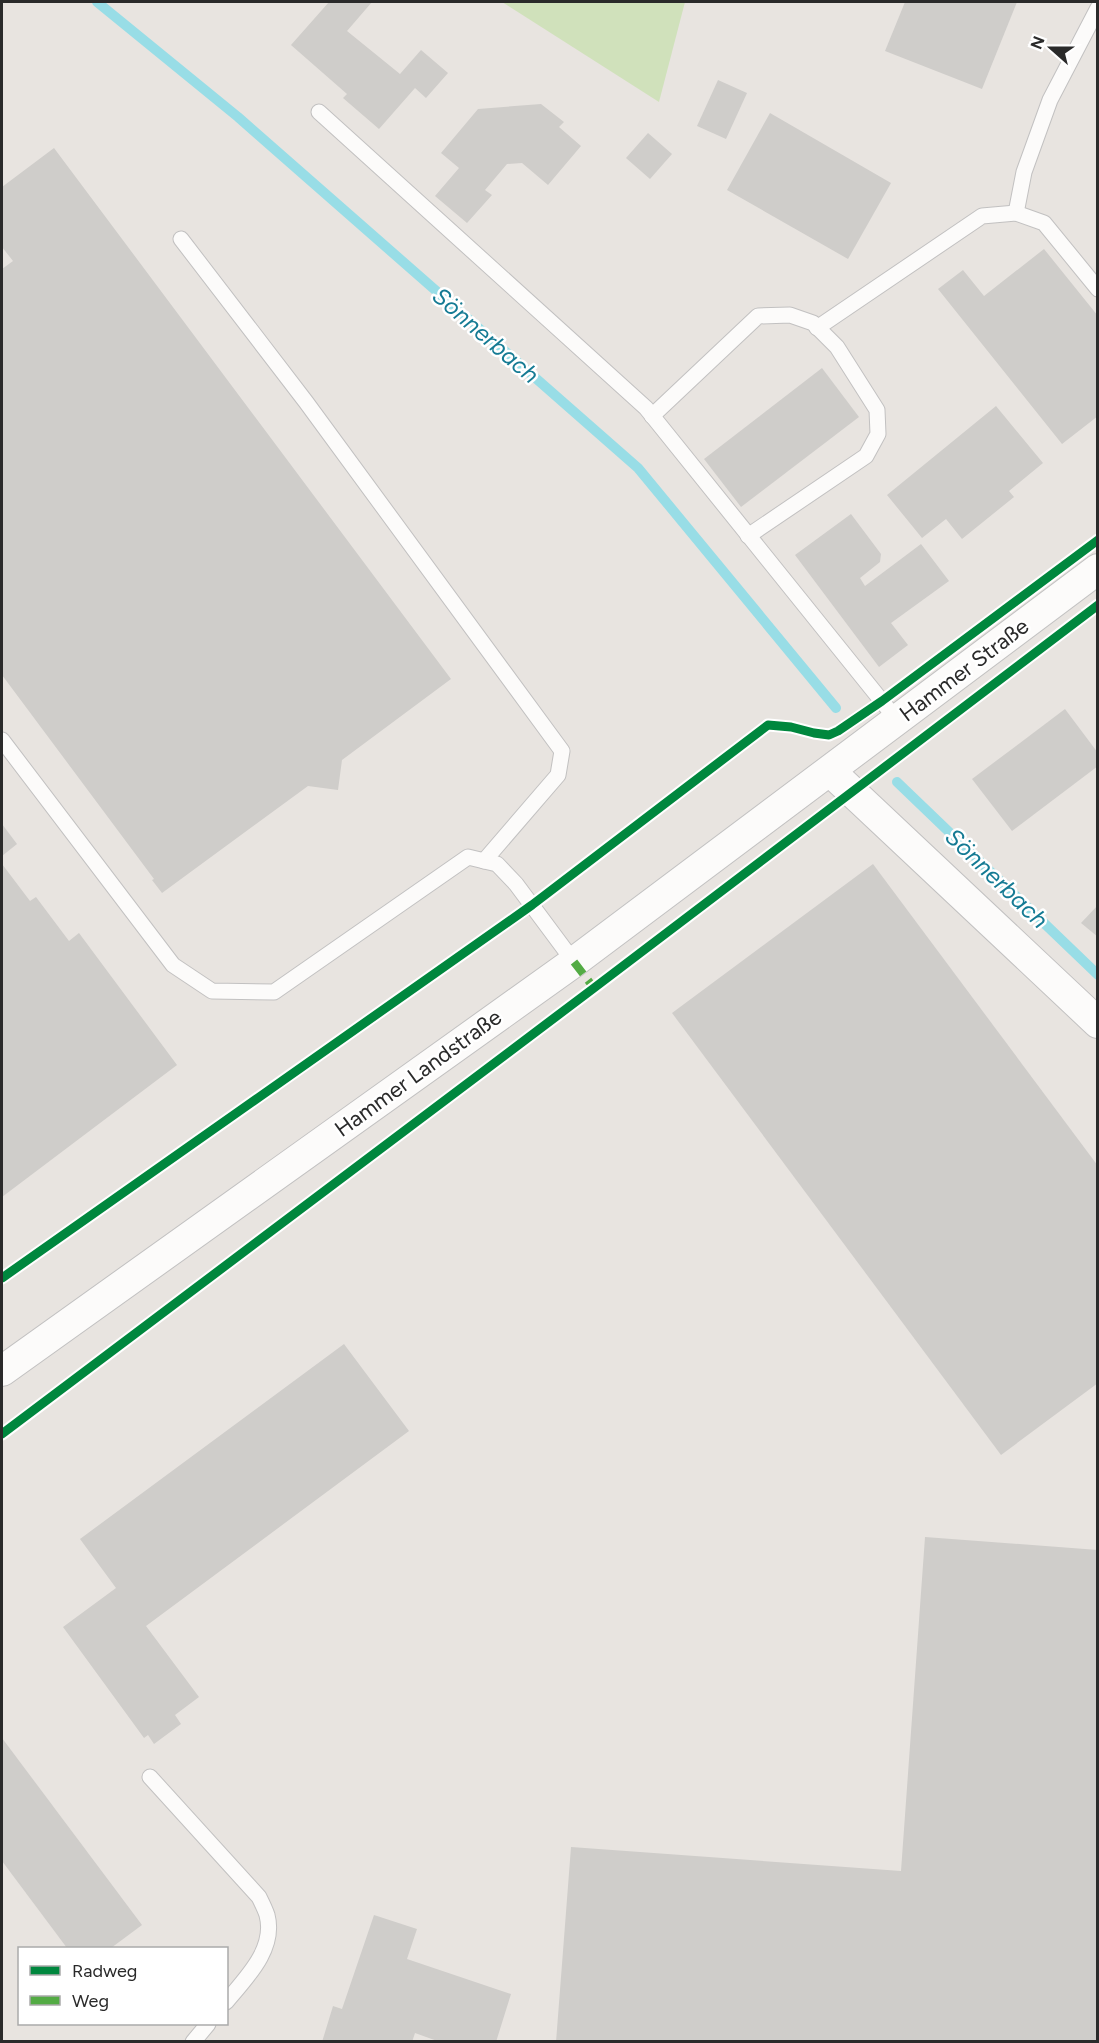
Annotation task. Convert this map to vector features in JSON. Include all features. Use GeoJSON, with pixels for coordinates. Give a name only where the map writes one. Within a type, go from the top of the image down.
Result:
{"type":"FeatureCollection","features":[{"type":"Feature","properties":{"kind":"street","name":"Hammer Straße"},"geometry":{"type":"LineString","coordinates":[[830,771],[1098,569]]}},
{"type":"Feature","properties":{"kind":"street","name":"Hammer Landstraße"},"geometry":{"type":"LineString","coordinates":[[2,1371],[574,962],[830,771]]}},
{"type":"Feature","properties":{"kind":"street"},"geometry":{"type":"LineString","coordinates":[[830,771],[1098,1023]]}},
{"type":"Feature","properties":{"kind":"lane"},"geometry":{"type":"LineString","coordinates":[[1016,213],[1024,172],[1050,100],[1098,8]]}},
{"type":"Feature","properties":{"kind":"lane"},"geometry":{"type":"LineString","coordinates":[[319,112],[646,408],[897,720]]}},
{"type":"Feature","properties":{"kind":"lane"},"geometry":{"type":"LineString","coordinates":[[817,328],[982,216],[1016,213],[1044,223],[1098,289]]}},
{"type":"Feature","properties":{"kind":"lane"},"geometry":{"type":"LineString","coordinates":[[180,239],[306,402],[562,751],[558,775],[484,861]]}},
{"type":"Feature","properties":{"kind":"lane"},"geometry":{"type":"LineString","coordinates":[[652,416],[758,316],[790,315],[813,323],[837,347],[877,410],[878,434],[866,456],[748,536]]}},
{"type":"Feature","properties":{"kind":"lane"},"geometry":{"type":"LineString","coordinates":[[2,740],[172,965],[212,991],[273,992],[468,857],[496,864],[516,884],[574,962]]}},
{"type":"Feature","properties":{"kind":"lane"},"geometry":{"type":"LineString","coordinates":[[150,1777],[260,1897],[267,1916],[268,1939],[259,1959],[228,1999]]}},
{"type":"Feature","properties":{"kind":"lane"},"geometry":{"type":"LineString","coordinates":[[193,2042],[207,2025]]}},
{"type":"Feature","properties":{"kind":"green space"},"geometry":{"type":"Polygon","coordinates":[[[502,2],[685,2],[659,102],[502,2]]]}},
{"type":"Feature","properties":{"kind":"building"},"geometry":{"type":"Polygon","coordinates":[[[329,2],[372,2],[347,31],[400,74],[421,50],[448,73],[426,98],[415,88],[379,129],[343,98],[347,94],[291,45],[329,2]]]}},
{"type":"Feature","properties":{"kind":"building"},"geometry":{"type":"Polygon","coordinates":[[[905,2],[1017,2],[982,89],[885,51],[905,2]]]}},
{"type":"Feature","properties":{"kind":"building"},"geometry":{"type":"Polygon","coordinates":[[[718,80],[747,93],[726,139],[697,126],[718,80]]]}},
{"type":"Feature","properties":{"kind":"building"},"geometry":{"type":"Polygon","coordinates":[[[541,104],[564,122],[559,127],[581,146],[548,185],[522,163],[507,164],[485,190],[492,195],[467,223],[435,196],[459,168],[441,153],[478,109],[541,104]]]}},
{"type":"Feature","properties":{"kind":"building"},"geometry":{"type":"Polygon","coordinates":[[[770,113],[891,183],[848,259],[727,190],[770,113]]]}},
{"type":"Feature","properties":{"kind":"building"},"geometry":{"type":"Polygon","coordinates":[[[648,133],[672,154],[650,179],[626,158],[648,133]]]}},
{"type":"Feature","properties":{"kind":"building"},"geometry":{"type":"Polygon","coordinates":[[[54,148],[451,679],[342,760],[338,790],[308,786],[162,893],[152,880],[154,879],[2,675],[2,269],[13,261],[2,247],[2,187],[54,148]]]}},
{"type":"Feature","properties":{"kind":"building"},"geometry":{"type":"Polygon","coordinates":[[[1044,249],[1098,316],[1098,416],[1062,444],[938,289],[963,270],[984,296],[1044,249]]]}},
{"type":"Feature","properties":{"kind":"building"},"geometry":{"type":"Polygon","coordinates":[[[822,368],[859,417],[741,507],[704,459],[822,368]]]}},
{"type":"Feature","properties":{"kind":"building"},"geometry":{"type":"Polygon","coordinates":[[[996,406],[1043,463],[1009,491],[1014,497],[962,539],[946,519],[922,538],[887,495],[996,406]]]}},
{"type":"Feature","properties":{"kind":"building"},"geometry":{"type":"Polygon","coordinates":[[[851,514],[881,554],[880,562],[860,578],[865,586],[921,544],[949,581],[891,623],[908,645],[879,667],[795,555],[851,514]]]}},
{"type":"Feature","properties":{"kind":"building"},"geometry":{"type":"Polygon","coordinates":[[[1065,709],[1098,753],[1098,766],[1012,831],[972,779],[1065,709]]]}},
{"type":"Feature","properties":{"kind":"building"},"geometry":{"type":"Polygon","coordinates":[[[2,824],[17,844],[2,856],[2,824]]]}},
{"type":"Feature","properties":{"kind":"building"},"geometry":{"type":"Polygon","coordinates":[[[2,864],[30,901],[36,897],[69,941],[79,933],[177,1065],[2,1197],[2,864]]]}},
{"type":"Feature","properties":{"kind":"building"},"geometry":{"type":"Polygon","coordinates":[[[873,864],[1098,1166],[1098,1383],[1001,1455],[672,1013],[873,864]]]}},
{"type":"Feature","properties":{"kind":"building"},"geometry":{"type":"Polygon","coordinates":[[[1098,905],[1098,937],[1081,923],[1098,905]]]}},
{"type":"Feature","properties":{"kind":"building"},"geometry":{"type":"Polygon","coordinates":[[[344,1344],[409,1431],[146,1626],[199,1697],[175,1715],[181,1724],[154,1744],[148,1735],[144,1738],[63,1627],[116,1588],[80,1539],[344,1344]]]}},
{"type":"Feature","properties":{"kind":"building"},"geometry":{"type":"Polygon","coordinates":[[[925,1537],[1098,1550],[1098,2042],[556,2042],[571,1847],[901,1871],[925,1537]]]}},
{"type":"Feature","properties":{"kind":"building"},"geometry":{"type":"Polygon","coordinates":[[[2,1738],[142,1925],[112,1947],[66,1947],[2,1861],[2,1738]]]}},
{"type":"Feature","properties":{"kind":"building"},"geometry":{"type":"Polygon","coordinates":[[[374,1915],[417,1929],[407,1959],[511,1994],[496,2042],[440,2042],[415,2033],[412,2042],[322,2042],[333,2006],[342,2009],[374,1915]]]}},
{"type":"Feature","properties":{"kind":"waterway","name":"Sönnerbach"},"geometry":{"type":"LineString","coordinates":[[97,2],[238,117],[638,468],[836,708]]}},
{"type":"Feature","properties":{"kind":"waterway","name":"Sönnerbach"},"geometry":{"type":"LineString","coordinates":[[897,782],[1098,975]]}},
{"type":"Feature","properties":{"kind":"marked path"},"geometry":{"type":"LineString","coordinates":[[574,962],[594,988]]}},
{"type":"Feature","properties":{"kind":"cycle path"},"geometry":{"type":"LineString","coordinates":[[2,1278],[532,905],[768,725],[829,735],[838,731],[882,701],[1098,540]]}},
{"type":"Feature","properties":{"kind":"cycle path"},"geometry":{"type":"LineString","coordinates":[[2,1434],[1098,605]]}}]}
